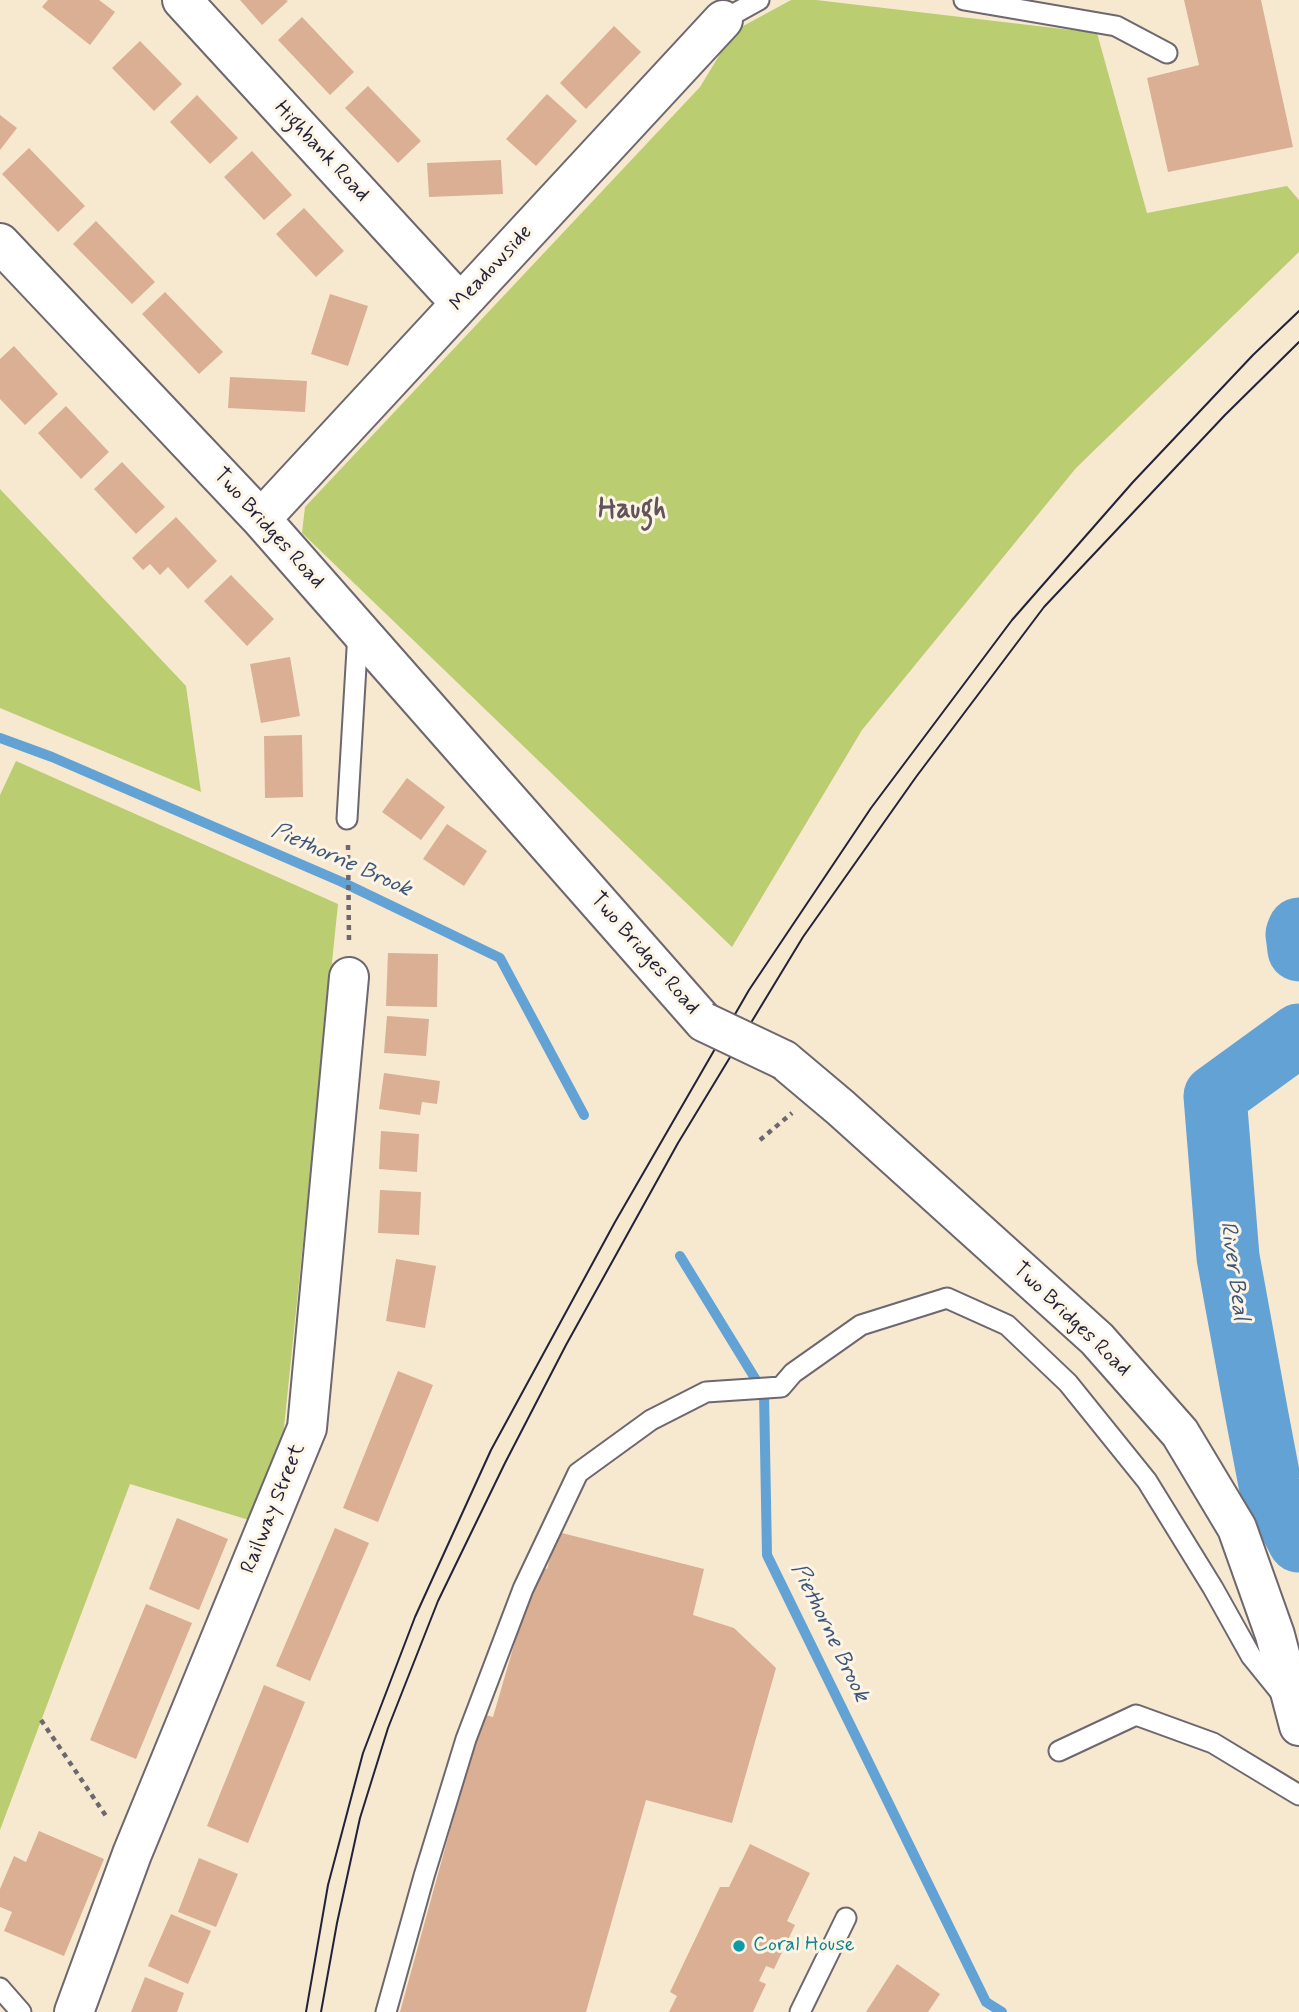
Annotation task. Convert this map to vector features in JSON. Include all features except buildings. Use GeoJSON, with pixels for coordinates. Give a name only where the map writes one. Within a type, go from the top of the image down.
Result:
{"type":"FeatureCollection","features":[{"type":"Feature","properties":{"kind":"street","name":"Highbank Road"},"geometry":{"type":"LineString","coordinates":[[181,0],[460,303]]}},
{"type":"Feature","properties":{"kind":"street","name":"Meadowside"},"geometry":{"type":"LineString","coordinates":[[261,519],[723,20]]}},
{"type":"Feature","properties":{"kind":"street","name":"Two Bridges Road"},"geometry":{"type":"LineString","coordinates":[[0,243],[261,519],[704,1022],[783,1060],[841,1108],[1097,1339],[1180,1433],[1237,1528],[1275,1634],[1298,1715]]}},
{"type":"Feature","properties":{"kind":"street","name":"Railway Street"},"geometry":{"type":"LineString","coordinates":[[74,2012],[132,1854],[307,1429],[349,977]]}},
{"type":"Feature","properties":{"kind":"lane"},"geometry":{"type":"LineString","coordinates":[[723,20],[759,0]]}},
{"type":"Feature","properties":{"kind":"lane"},"geometry":{"type":"LineString","coordinates":[[964,0],[1116,26],[1167,53]]}},
{"type":"Feature","properties":{"kind":"lane"},"geometry":{"type":"LineString","coordinates":[[347,819],[358,628]]}},
{"type":"Feature","properties":{"kind":"lane"},"geometry":{"type":"LineString","coordinates":[[386,2012],[466,1739],[523,1589],[578,1473],[651,1420],[706,1392],[781,1387],[793,1373],[861,1325],[947,1298],[1007,1325],[1068,1384],[1147,1481],[1251,1656],[1298,1715]]}},
{"type":"Feature","properties":{"kind":"lane"},"geometry":{"type":"LineString","coordinates":[[1059,1751],[1136,1715],[1213,1743],[1299,1796]]}},
{"type":"Feature","properties":{"kind":"lane"},"geometry":{"type":"LineString","coordinates":[[800,2012],[846,1918]]}},
{"type":"Feature","properties":{"kind":"lane"},"geometry":{"type":"LineString","coordinates":[[0,1988],[21,2012]]}},
{"type":"Feature","properties":{"kind":"path"},"geometry":{"type":"LineString","coordinates":[[348,860],[349,911]]}},
{"type":"Feature","properties":{"kind":"path"},"geometry":{"type":"LineString","coordinates":[[760,1140],[795,1110]]}},
{"type":"Feature","properties":{"kind":"path"},"geometry":{"type":"LineString","coordinates":[[41,1720],[132,1854]]}},
{"type":"Feature","properties":{"kind":"green space"},"geometry":{"type":"Polygon","coordinates":[[[791,0],[816,0],[1097,33],[1147,213],[1287,186],[1299,200],[1299,252],[1076,468],[862,730],[732,947],[302,533],[305,507],[700,87],[734,31],[791,0]]]}},
{"type":"Feature","properties":{"kind":"green space"},"geometry":{"type":"Polygon","coordinates":[[[0,489],[186,686],[201,792],[0,708],[0,489]]]}},
{"type":"Feature","properties":{"kind":"green space"},"geometry":{"type":"Polygon","coordinates":[[[16,761],[338,904],[283,1437],[259,1523],[130,1484],[0,1830],[0,795],[16,761]]]}},
{"type":"Feature","properties":{"kind":"waterway","name":"Piethorne Brook"},"geometry":{"type":"LineString","coordinates":[[0,738],[52,757],[342,882],[500,958],[584,1115]]}},
{"type":"Feature","properties":{"kind":"waterway","name":"River Beal"},"geometry":{"type":"LineString","coordinates":[[1299,929],[1299,950]]}},
{"type":"Feature","properties":{"kind":"waterway","name":"River Beal"},"geometry":{"type":"LineString","coordinates":[[1299,1035],[1215,1096],[1228,1257],[1257,1416],[1270,1484],[1299,1541]]}},
{"type":"Feature","properties":{"kind":"waterway","name":"Piethorne Brook"},"geometry":{"type":"LineString","coordinates":[[680,1256],[764,1393],[767,1555],[986,2002],[1002,2012]]}},
{"type":"Feature","properties":{"kind":"tram line"},"geometry":{"type":"LineString","coordinates":[[306,2012],[328,1885],[363,1753],[415,1617],[491,1450],[615,1222],[749,990],[871,808],[1012,620],[1133,482],[1253,355],[1299,311]]}},
{"type":"Feature","properties":{"kind":"tram line"},"geometry":{"type":"LineString","coordinates":[[321,2012],[360,1818],[388,1728],[438,1601],[566,1345],[678,1143],[803,937],[916,777],[1044,607],[1225,415],[1299,342]]}},
{"type":"Feature","properties":{"kind":"place","name":"Coral House"},"geometry":{"type":"Point","coordinates":[739,1946]}},
{"type":"Feature","properties":{"kind":"district","name":"Haugh"},"geometry":{"type":"Point","coordinates":[632,511]}}]}
